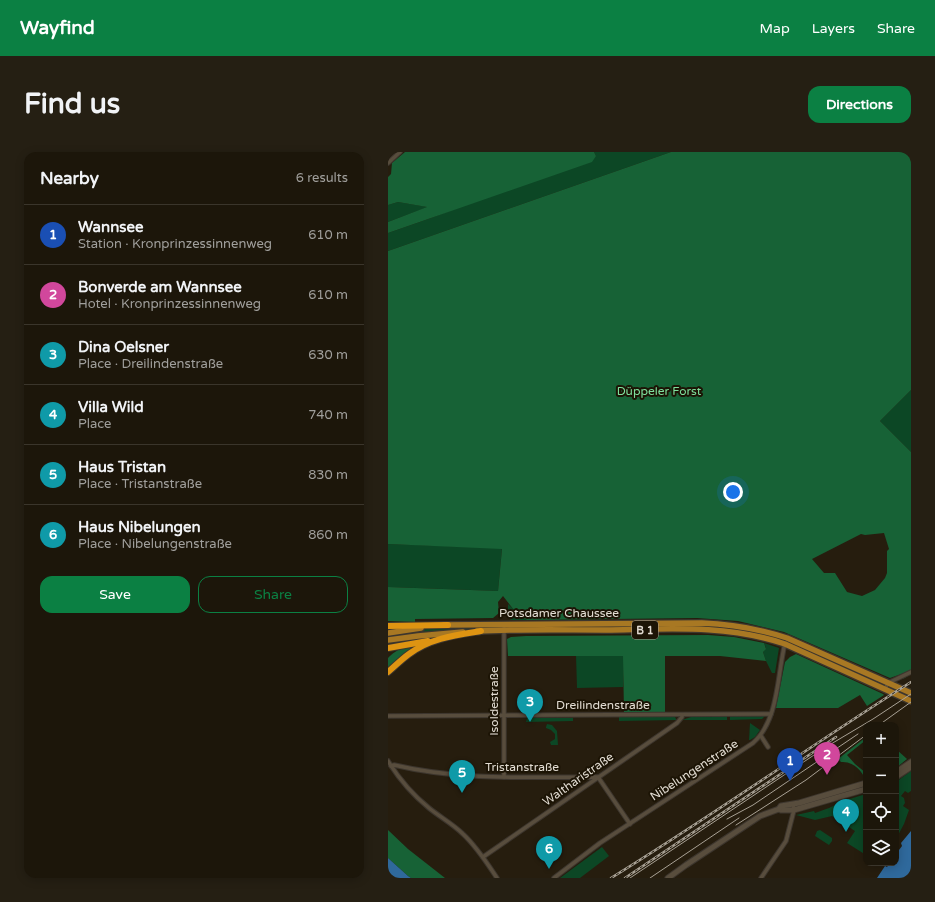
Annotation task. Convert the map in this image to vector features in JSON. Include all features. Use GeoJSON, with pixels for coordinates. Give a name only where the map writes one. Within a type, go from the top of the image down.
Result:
{"type":"FeatureCollection","features":[{"type":"Feature","properties":{"kind":"highway"},"geometry":{"type":"LineString","coordinates":[[388,624],[448,625]]}},
{"type":"Feature","properties":{"kind":"highway"},"geometry":{"type":"LineString","coordinates":[[388,648],[481,631]]}},
{"type":"Feature","properties":{"kind":"highway"},"geometry":{"type":"LineString","coordinates":[[388,672],[417,649],[437,639]]}},
{"type":"Feature","properties":{"kind":"main road","name":"Potsdamer Chaussee"},"geometry":{"type":"LineString","coordinates":[[388,633],[448,625],[504,628],[711,629],[746,633],[786,641],[888,683]]}},
{"type":"Feature","properties":{"kind":"main road","name":"Potsdamer Chaussee"},"geometry":{"type":"LineString","coordinates":[[388,640],[504,628]]}},
{"type":"Feature","properties":{"kind":"main road","name":"Potsdamer Chaussee"},"geometry":{"type":"LineString","coordinates":[[786,641],[885,689]]}},
{"type":"Feature","properties":{"kind":"main road","name":"B 1"},"geometry":{"type":"LineString","coordinates":[[888,683],[911,693]]}},
{"type":"Feature","properties":{"kind":"main road","name":"B 1"},"geometry":{"type":"LineString","coordinates":[[885,689],[911,701]]}},
{"type":"Feature","properties":{"kind":"main road"},"geometry":{"type":"LineString","coordinates":[[899,770],[911,762]]}},
{"type":"Feature","properties":{"kind":"main road"},"geometry":{"type":"LineString","coordinates":[[899,775],[911,767]]}},
{"type":"Feature","properties":{"kind":"main road"},"geometry":{"type":"LineString","coordinates":[[793,807],[863,784]]}},
{"type":"Feature","properties":{"kind":"main road"},"geometry":{"type":"LineString","coordinates":[[668,878],[760,816],[779,809],[781,810],[863,790]]}},
{"type":"Feature","properties":{"kind":"street"},"geometry":{"type":"LineString","coordinates":[[388,163],[400,152]]}},
{"type":"Feature","properties":{"kind":"street","name":"Isoldestraße"},"geometry":{"type":"LineString","coordinates":[[504,628],[504,777]]}},
{"type":"Feature","properties":{"kind":"street","name":"Nibelungenstraße"},"geometry":{"type":"LineString","coordinates":[[554,878],[600,843],[753,744],[761,736],[771,714],[786,641]]}},
{"type":"Feature","properties":{"kind":"street"},"geometry":{"type":"LineString","coordinates":[[885,689],[888,683],[911,672]]}},
{"type":"Feature","properties":{"kind":"street","name":"Dreilindenstraße"},"geometry":{"type":"LineString","coordinates":[[388,716],[771,714]]}},
{"type":"Feature","properties":{"kind":"street","name":"Waltharistraße"},"geometry":{"type":"LineString","coordinates":[[483,857],[677,723],[682,715]]}},
{"type":"Feature","properties":{"kind":"street"},"geometry":{"type":"LineString","coordinates":[[761,736],[768,747]]}},
{"type":"Feature","properties":{"kind":"street"},"geometry":{"type":"LineString","coordinates":[[388,761],[412,793],[428,808],[462,833],[475,845],[497,878]]}},
{"type":"Feature","properties":{"kind":"street","name":"Tristanstraße"},"geometry":{"type":"LineString","coordinates":[[391,766],[394,765],[452,775],[504,777],[598,777]]}},
{"type":"Feature","properties":{"kind":"street"},"geometry":{"type":"LineString","coordinates":[[598,777],[630,824]]}},
{"type":"Feature","properties":{"kind":"street"},"geometry":{"type":"LineString","coordinates":[[761,878],[786,841],[793,807]]}},
{"type":"Feature","properties":{"kind":"green space"},"geometry":{"type":"Polygon","coordinates":[[[405,152],[594,152],[596,156],[592,162],[388,233],[388,222],[427,207],[398,202],[388,205],[388,177],[391,174],[392,163],[405,152]]]}},
{"type":"Feature","properties":{"kind":"green space"},"geometry":{"type":"Polygon","coordinates":[[[594,152],[671,152],[388,251],[388,233],[596,156],[594,152]]]}},
{"type":"Feature","properties":{"kind":"green space","name":"Düppeler Forst"},"geometry":{"type":"Polygon","coordinates":[[[671,152],[911,152],[911,390],[880,421],[911,452],[911,674],[903,679],[907,672],[890,678],[784,632],[738,621],[697,618],[527,620],[516,612],[503,596],[498,602],[499,613],[493,618],[415,619],[415,622],[388,621],[388,587],[498,591],[502,549],[388,544],[388,251],[671,152]],[[884,533],[861,534],[812,559],[824,573],[835,573],[847,592],[862,596],[875,590],[885,578],[887,573],[887,551],[889,549],[884,533]]]}},
{"type":"Feature","properties":{"kind":"green space"},"geometry":{"type":"Polygon","coordinates":[[[398,202],[428,207],[388,222],[388,205],[398,202]]]}},
{"type":"Feature","properties":{"kind":"green space"},"geometry":{"type":"Polygon","coordinates":[[[911,390],[911,452],[880,421],[911,390]]]}},
{"type":"Feature","properties":{"kind":"green space"},"geometry":{"type":"Polygon","coordinates":[[[388,544],[502,548],[498,591],[388,587],[388,544]]]}},
{"type":"Feature","properties":{"kind":"green space"},"geometry":{"type":"Polygon","coordinates":[[[508,604],[527,620],[511,620],[508,618],[508,604]]]}},
{"type":"Feature","properties":{"kind":"green space"},"geometry":{"type":"Polygon","coordinates":[[[698,625],[731,627],[781,638],[780,641],[746,632],[510,629],[510,626],[698,625]]]}},
{"type":"Feature","properties":{"kind":"green space"},"geometry":{"type":"Polygon","coordinates":[[[497,626],[497,629],[442,631],[388,638],[388,634],[442,627],[497,626]]]}},
{"type":"Feature","properties":{"kind":"green space"},"geometry":{"type":"Polygon","coordinates":[[[708,635],[734,637],[764,643],[766,649],[763,652],[766,661],[720,656],[665,656],[665,713],[624,713],[623,656],[508,656],[507,639],[511,637],[708,635]]]}},
{"type":"Feature","properties":{"kind":"green space"},"geometry":{"type":"Polygon","coordinates":[[[788,640],[884,683],[882,686],[787,643],[788,640]]]}},
{"type":"Feature","properties":{"kind":"green space"},"geometry":{"type":"Polygon","coordinates":[[[764,643],[779,648],[775,673],[772,673],[766,661],[763,652],[766,648],[764,643]]]}},
{"type":"Feature","properties":{"kind":"green space"},"geometry":{"type":"Polygon","coordinates":[[[416,646],[388,669],[388,658],[395,652],[408,647],[416,646]]]}},
{"type":"Feature","properties":{"kind":"green space"},"geometry":{"type":"Polygon","coordinates":[[[796,654],[884,695],[867,706],[860,695],[838,708],[776,708],[785,662],[796,654]]]}},
{"type":"Feature","properties":{"kind":"green space"},"geometry":{"type":"Polygon","coordinates":[[[576,656],[624,656],[623,687],[577,688],[576,656]]]}},
{"type":"Feature","properties":{"kind":"green space"},"geometry":{"type":"Polygon","coordinates":[[[727,716],[727,720],[682,720],[691,717],[727,716]]]}},
{"type":"Feature","properties":{"kind":"green space"},"geometry":{"type":"Polygon","coordinates":[[[730,716],[765,716],[762,719],[730,720],[730,716]]]}},
{"type":"Feature","properties":{"kind":"green space"},"geometry":{"type":"Polygon","coordinates":[[[619,717],[675,717],[676,720],[619,721],[619,717]]]}},
{"type":"Feature","properties":{"kind":"green space"},"geometry":{"type":"Polygon","coordinates":[[[527,718],[573,718],[573,721],[526,722],[527,718]]]}},
{"type":"Feature","properties":{"kind":"green space"},"geometry":{"type":"Polygon","coordinates":[[[750,723],[760,730],[755,737],[749,740],[750,723]]]}},
{"type":"Feature","properties":{"kind":"green space"},"geometry":{"type":"Polygon","coordinates":[[[547,724],[552,725],[557,731],[558,745],[551,745],[550,742],[555,739],[555,734],[546,728],[547,724]]]}},
{"type":"Feature","properties":{"kind":"green space"},"geometry":{"type":"Polygon","coordinates":[[[863,739],[863,742],[847,755],[863,771],[863,775],[853,765],[841,762],[838,759],[863,739]]]}},
{"type":"Feature","properties":{"kind":"green space"},"geometry":{"type":"Polygon","coordinates":[[[899,752],[907,759],[899,766],[899,752]]]}},
{"type":"Feature","properties":{"kind":"green space"},"geometry":{"type":"Polygon","coordinates":[[[911,771],[911,791],[908,793],[905,791],[901,796],[904,798],[905,803],[903,806],[909,810],[899,833],[899,794],[899,780],[911,771]]]}},
{"type":"Feature","properties":{"kind":"green space"},"geometry":{"type":"Polygon","coordinates":[[[863,795],[863,853],[847,843],[855,831],[832,816],[815,820],[796,815],[814,811],[815,813],[843,801],[863,795]]]}},
{"type":"Feature","properties":{"kind":"green space"},"geometry":{"type":"Polygon","coordinates":[[[388,830],[408,849],[445,878],[411,878],[408,876],[388,858],[388,830]]]}},
{"type":"Feature","properties":{"kind":"green space"},"geometry":{"type":"Polygon","coordinates":[[[820,830],[832,838],[829,845],[815,836],[817,831],[820,830]]]}},
{"type":"Feature","properties":{"kind":"green space"},"geometry":{"type":"Polygon","coordinates":[[[602,847],[609,856],[580,878],[560,878],[602,847]]]}},
{"type":"Feature","properties":{"kind":"water"},"geometry":{"type":"Polygon","coordinates":[[[911,831],[911,878],[877,878],[885,866],[899,866],[899,850],[902,846],[901,843],[911,831]]]}},
{"type":"Feature","properties":{"kind":"water"},"geometry":{"type":"Polygon","coordinates":[[[388,858],[408,876],[411,878],[388,878],[388,858]]]}},
{"type":"Feature","properties":{"kind":"tram line"},"geometry":{"type":"LineString","coordinates":[[630,878],[826,747],[911,694]]}},
{"type":"Feature","properties":{"kind":"tram line"},"geometry":{"type":"LineString","coordinates":[[883,722],[911,702]]}},
{"type":"Feature","properties":{"kind":"tram line"},"geometry":{"type":"LineString","coordinates":[[727,819],[753,805],[858,734]]}},
{"type":"Feature","properties":{"kind":"tram line"},"geometry":{"type":"LineString","coordinates":[[736,825],[806,780],[863,737]]}},
{"type":"Feature","properties":{"kind":"tram line"},"geometry":{"type":"LineString","coordinates":[[650,878],[739,818]]}},
{"type":"Feature","properties":{"kind":"railway"},"geometry":{"type":"LineString","coordinates":[[611,878],[911,682]]}},
{"type":"Feature","properties":{"kind":"railway"},"geometry":{"type":"LineString","coordinates":[[625,878],[836,737]]}},
{"type":"Feature","properties":{"kind":"place","name":"Dina Oelsner"},"geometry":{"type":"Point","coordinates":[530,722]}},
{"type":"Feature","properties":{"kind":"place","name":"Bonverde am Wannsee"},"geometry":{"type":"Point","coordinates":[827,775]}},
{"type":"Feature","properties":{"kind":"place","name":"Wannsee"},"geometry":{"type":"Point","coordinates":[790,781]}},
{"type":"Feature","properties":{"kind":"place","name":"Haus Tristan"},"geometry":{"type":"Point","coordinates":[462,793]}},
{"type":"Feature","properties":{"kind":"place","name":"Villa Wild"},"geometry":{"type":"Point","coordinates":[846,832]}},
{"type":"Feature","properties":{"kind":"place","name":"Haus Nibelungen"},"geometry":{"type":"Point","coordinates":[549,869]}}]}
